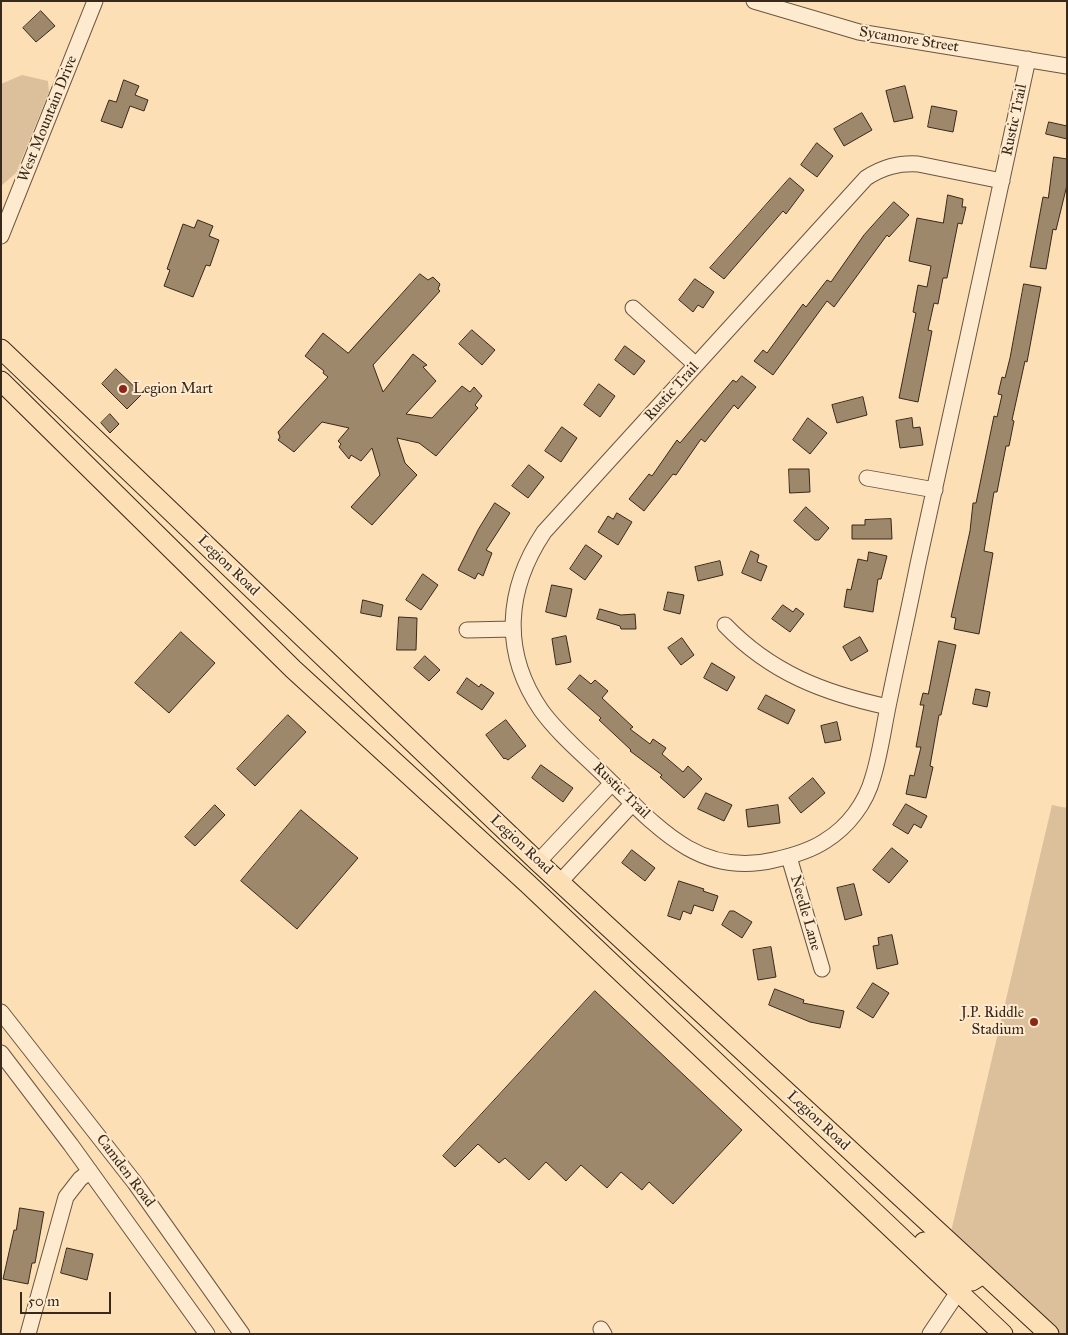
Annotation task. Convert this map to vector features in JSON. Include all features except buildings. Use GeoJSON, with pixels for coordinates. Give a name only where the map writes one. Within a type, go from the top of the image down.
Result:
{"type":"FeatureCollection","features":[{"type":"Feature","properties":{"kind":"main road","name":"Legion Road"},"geometry":{"type":"LineString","coordinates":[[1,349],[538,862],[1049,1334]]}},
{"type":"Feature","properties":{"kind":"main road","name":"Legion Road"},"geometry":{"type":"LineString","coordinates":[[1,381],[293,668],[552,907],[1003,1334]]}},
{"type":"Feature","properties":{"kind":"main road"},"geometry":{"type":"LineString","coordinates":[[438,802],[452,804],[542,882],[550,886],[560,882]]}},
{"type":"Feature","properties":{"kind":"main road"},"geometry":{"type":"LineString","coordinates":[[552,907],[565,906],[722,1044],[742,1051]]}},
{"type":"Feature","properties":{"kind":"main road"},"geometry":{"type":"LineString","coordinates":[[809,1152],[822,1154],[834,1160],[967,1280],[972,1281],[983,1274]]}},
{"type":"Feature","properties":{"kind":"street","name":"West Mountain Drive"},"geometry":{"type":"LineString","coordinates":[[1,236],[95,1]]}},
{"type":"Feature","properties":{"kind":"street","name":"Sycamore Street"},"geometry":{"type":"LineString","coordinates":[[754,1],[859,32],[1067,66]]}},
{"type":"Feature","properties":{"kind":"street","name":"Rustic Trail"},"geometry":{"type":"LineString","coordinates":[[1002,181],[918,164],[904,163],[890,166],[866,178],[544,532],[524,568],[518,587],[513,628],[517,656],[531,695],[552,724],[612,783],[673,840],[695,853],[710,859],[729,863],[748,864],[789,856],[808,850],[833,836],[854,815],[864,799],[873,778],[888,707],[1002,181],[1028,59]]}},
{"type":"Feature","properties":{"kind":"street"},"geometry":{"type":"LineString","coordinates":[[633,308],[696,365]]}},
{"type":"Feature","properties":{"kind":"street"},"geometry":{"type":"LineString","coordinates":[[867,478],[935,490]]}},
{"type":"Feature","properties":{"kind":"street"},"geometry":{"type":"LineString","coordinates":[[725,625],[761,657],[788,673],[819,688],[888,707]]}},
{"type":"Feature","properties":{"kind":"street"},"geometry":{"type":"LineString","coordinates":[[466,630],[513,628]]}},
{"type":"Feature","properties":{"kind":"street"},"geometry":{"type":"LineString","coordinates":[[538,862],[612,783]]}},
{"type":"Feature","properties":{"kind":"street"},"geometry":{"type":"LineString","coordinates":[[560,882],[633,803]]}},
{"type":"Feature","properties":{"kind":"street","name":"Needle Lane"},"geometry":{"type":"LineString","coordinates":[[789,856],[822,969]]}},
{"type":"Feature","properties":{"kind":"street","name":"Camden Road"},"geometry":{"type":"LineString","coordinates":[[1,1012],[135,1183],[242,1334]]}},
{"type":"Feature","properties":{"kind":"street","name":"Camden Road"},"geometry":{"type":"LineString","coordinates":[[1,1053],[90,1171],[207,1334]]}},
{"type":"Feature","properties":{"kind":"street"},"geometry":{"type":"LineString","coordinates":[[28,1334],[66,1197],[80,1179],[90,1171]]}},
{"type":"Feature","properties":{"kind":"street"},"geometry":{"type":"LineString","coordinates":[[930,1334],[958,1292]]}},
{"type":"Feature","properties":{"kind":"shaded area"},"geometry":{"type":"Polygon","coordinates":[[[22,75],[48,81],[49,92],[16,173],[1,186],[1,84],[22,75]]]}},
{"type":"Feature","properties":{"kind":"shaded area","name":"J.P. Riddle Stadium"},"geometry":{"type":"Polygon","coordinates":[[[1052,805],[1067,808],[1067,1334],[1058,1334],[950,1236],[1052,805]]]}},
{"type":"Feature","properties":{"kind":"place","name":"Legion Mart"},"geometry":{"type":"Point","coordinates":[123,389]}},
{"type":"Feature","properties":{"kind":"place","name":"J.P. Riddle Stadium"},"geometry":{"type":"Point","coordinates":[1034,1022]}}]}
